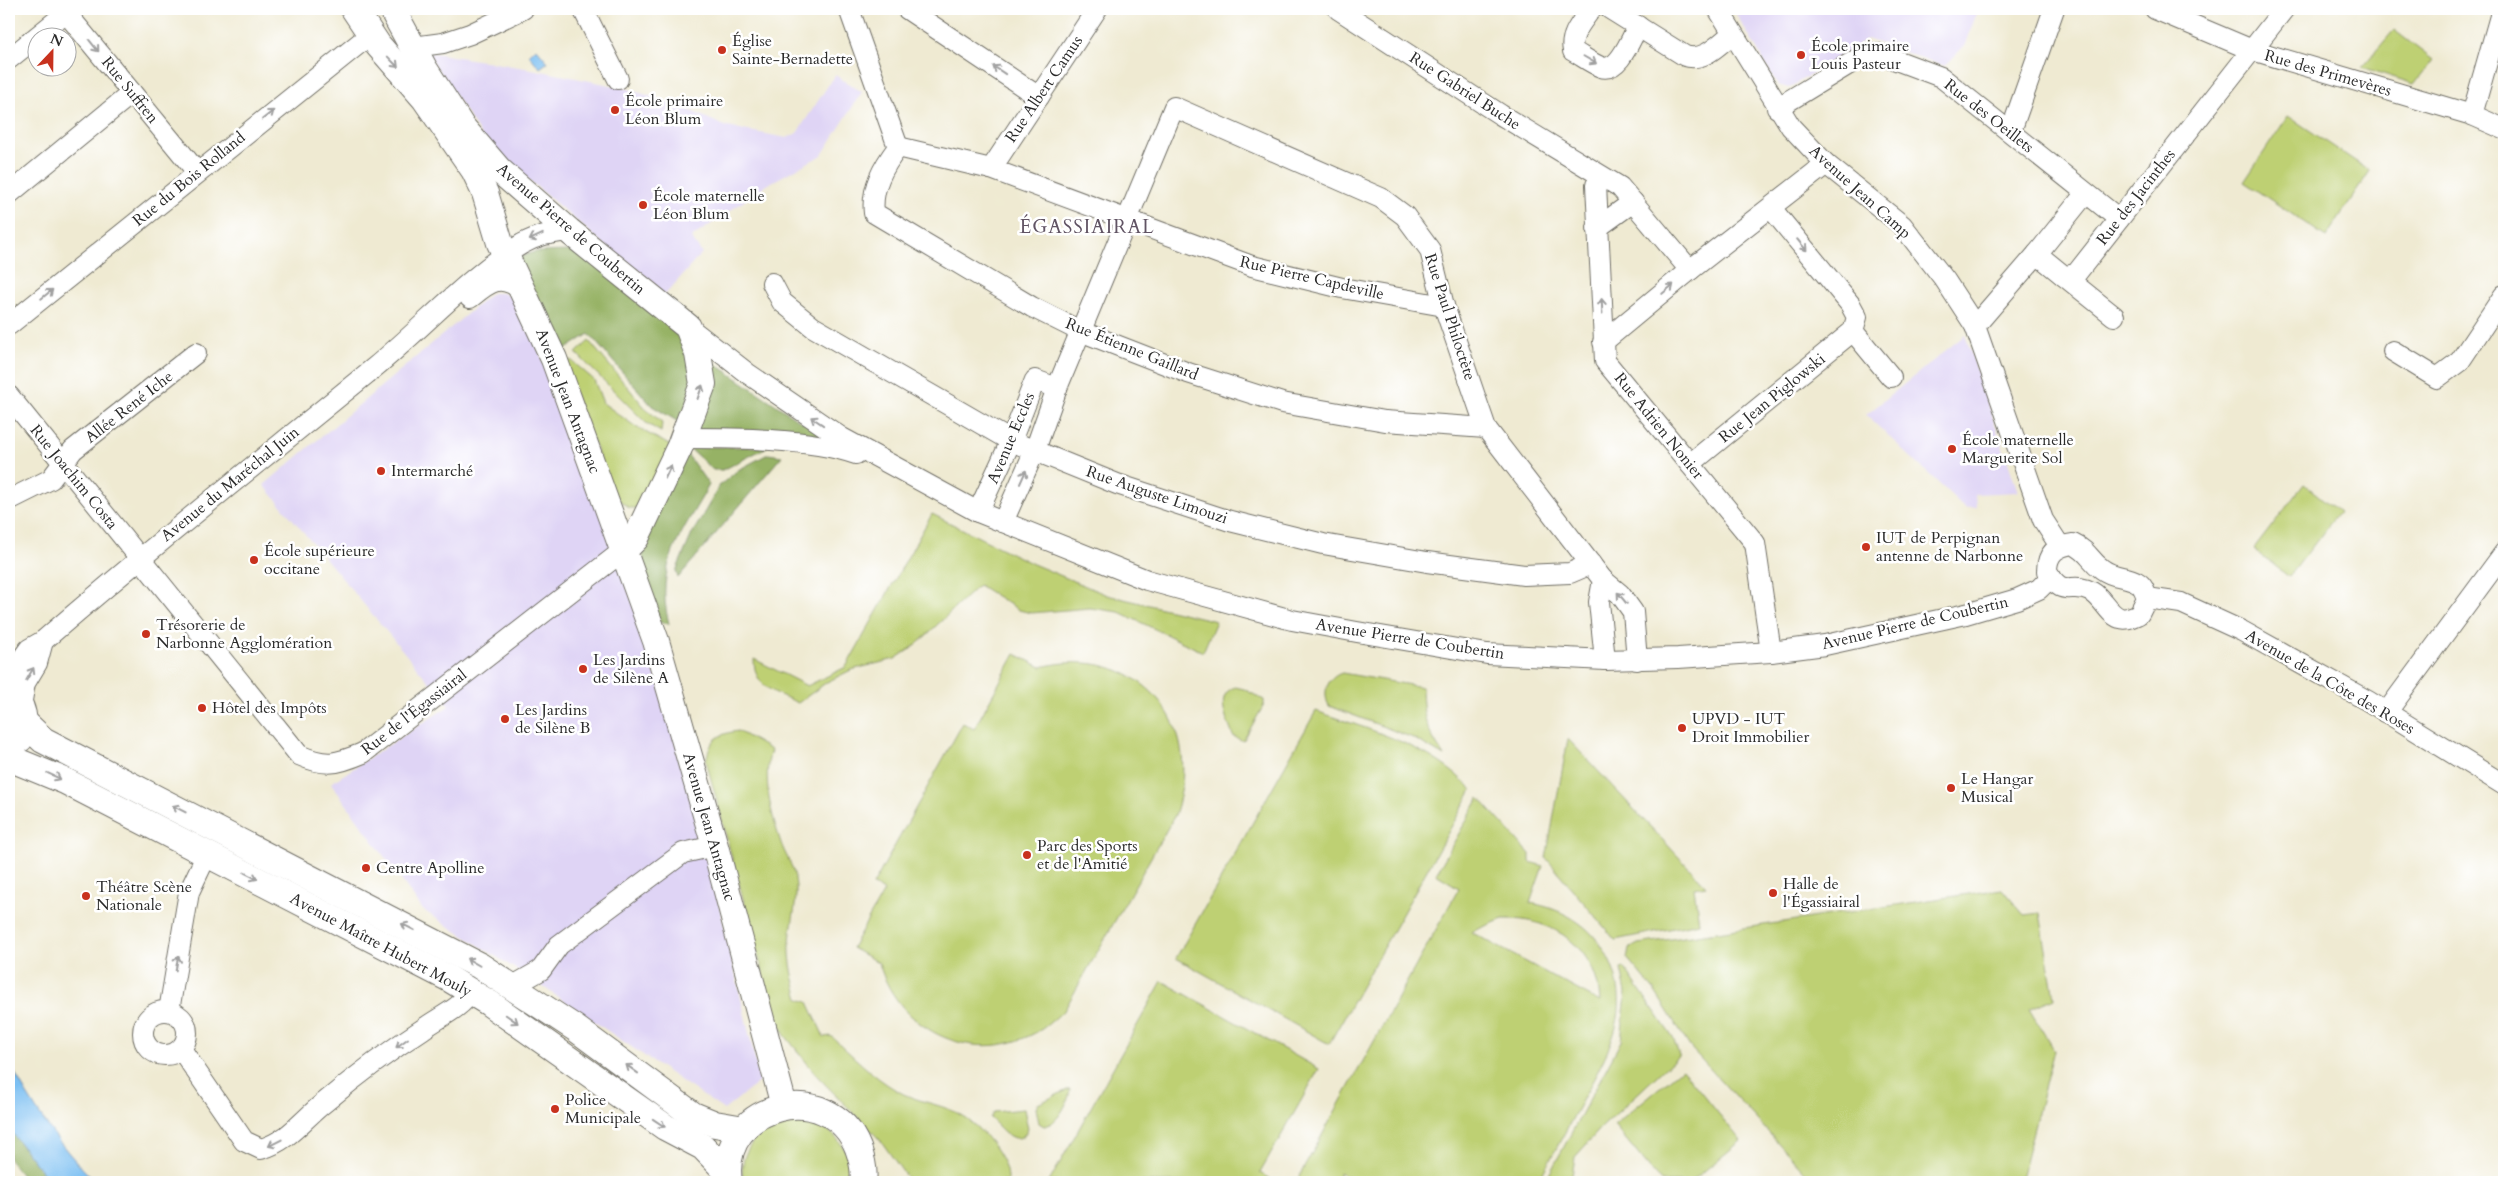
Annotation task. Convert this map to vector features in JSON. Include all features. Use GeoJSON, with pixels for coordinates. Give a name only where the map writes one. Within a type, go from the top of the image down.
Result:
{"type":"FeatureCollection","features":[{"type":"Feature","properties":{"kind":"main road","name":"Avenue Jean Antagnac"},"geometry":{"type":"LineString","coordinates":[[354,9],[378,46],[425,99],[474,170],[486,196],[505,256],[524,291],[554,359],[656,641],[715,846],[784,1106]]}},
{"type":"Feature","properties":{"kind":"main road","name":"Avenue Pierre de Coubertin"},"geometry":{"type":"LineString","coordinates":[[392,9],[424,68],[462,127],[499,170],[569,231],[688,327]]}},
{"type":"Feature","properties":{"kind":"main road"},"geometry":{"type":"LineString","coordinates":[[624,550],[636,538],[652,505],[683,438],[703,384],[698,354],[688,327]]}},
{"type":"Feature","properties":{"kind":"main road"},"geometry":{"type":"LineString","coordinates":[[609,508],[638,515],[652,505]]}},
{"type":"Feature","properties":{"kind":"main road"},"geometry":{"type":"LineString","coordinates":[[9,752],[18,743],[18,707]]}},
{"type":"Feature","properties":{"kind":"main road","name":"Avenue Maître Hubert Mouly"},"geometry":{"type":"LineString","coordinates":[[18,707],[43,740],[428,937],[513,986],[545,1007],[693,1115],[715,1124],[744,1129]]}},
{"type":"Feature","properties":{"kind":"main road","name":"Avenue Maître Hubert Mouly"},"geometry":{"type":"LineString","coordinates":[[9,758],[65,781],[448,978],[665,1127],[703,1147],[729,1178]]}},
{"type":"Feature","properties":{"kind":"main road"},"geometry":{"type":"LineString","coordinates":[[729,1178],[730,1157],[735,1142],[744,1129],[762,1114],[784,1106],[811,1108],[824,1112],[842,1123],[854,1138],[862,1158],[865,1181]]}},
{"type":"Feature","properties":{"kind":"street"},"geometry":{"type":"LineString","coordinates":[[413,47],[443,43],[470,34],[522,9]]}},
{"type":"Feature","properties":{"kind":"street"},"geometry":{"type":"LineString","coordinates":[[583,9],[618,79]]}},
{"type":"Feature","properties":{"kind":"street"},"geometry":{"type":"LineString","coordinates":[[849,9],[898,147]]}},
{"type":"Feature","properties":{"kind":"street"},"geometry":{"type":"LineString","coordinates":[[907,9],[1039,97]]}},
{"type":"Feature","properties":{"kind":"street","name":"Rue Albert Camus"},"geometry":{"type":"LineString","coordinates":[[990,169],[1097,9]]}},
{"type":"Feature","properties":{"kind":"street","name":"Rue Gabriel Buche"},"geometry":{"type":"LineString","coordinates":[[1338,9],[1595,178],[1620,187],[1690,270]]}},
{"type":"Feature","properties":{"kind":"street"},"geometry":{"type":"LineString","coordinates":[[1591,9],[1573,37],[1573,50],[1602,67],[1611,67],[1618,61],[1638,26]]}},
{"type":"Feature","properties":{"kind":"street"},"geometry":{"type":"LineString","coordinates":[[1610,9],[1685,56],[1693,58],[1702,57],[1732,34]]}},
{"type":"Feature","properties":{"kind":"street","name":"Avenue Jean Camp"},"geometry":{"type":"LineString","coordinates":[[1718,9],[1777,108],[1791,127],[1826,164],[1902,226],[1945,280],[1975,326],[2043,520],[2060,546]]}},
{"type":"Feature","properties":{"kind":"street"},"geometry":{"type":"LineString","coordinates":[[2010,131],[2054,9]]}},
{"type":"Feature","properties":{"kind":"street","name":"Rue des Primevères"},"geometry":{"type":"LineString","coordinates":[[2155,9],[2252,50],[2472,114],[2504,130]]}},
{"type":"Feature","properties":{"kind":"street","name":"Rue des Jacinthes"},"geometry":{"type":"LineString","coordinates":[[2064,276],[2076,274],[2284,9]]}},
{"type":"Feature","properties":{"kind":"street"},"geometry":{"type":"LineString","coordinates":[[2472,114],[2502,9]]}},
{"type":"Feature","properties":{"kind":"street"},"geometry":{"type":"LineString","coordinates":[[9,59],[66,10]]}},
{"type":"Feature","properties":{"kind":"street","name":"Rue Suffren"},"geometry":{"type":"LineString","coordinates":[[66,10],[197,172]]}},
{"type":"Feature","properties":{"kind":"street","name":"Rue du Bois Rolland"},"geometry":{"type":"LineString","coordinates":[[9,325],[371,34]]}},
{"type":"Feature","properties":{"kind":"street","name":"Rue des Oeillets"},"geometry":{"type":"LineString","coordinates":[[1777,108],[1859,58],[1870,54],[1880,54],[1940,77],[2010,131],[2085,194],[2119,219]]}},
{"type":"Feature","properties":{"kind":"street"},"geometry":{"type":"LineString","coordinates":[[9,194],[132,93]]}},
{"type":"Feature","properties":{"kind":"street","name":"Rue Paul Philoctète"},"geometry":{"type":"LineString","coordinates":[[1126,220],[1174,107],[1381,198],[1405,216],[1430,250],[1444,306],[1486,428],[1597,572],[1620,594],[1633,612],[1637,660]]}},
{"type":"Feature","properties":{"kind":"street","name":"Rue Pierre Capdeville"},"geometry":{"type":"LineString","coordinates":[[898,147],[990,169],[1252,266],[1342,288],[1444,306]]}},
{"type":"Feature","properties":{"kind":"street","name":"Rue Étienne Gaillard"},"geometry":{"type":"LineString","coordinates":[[898,147],[884,166],[872,198],[874,214],[1032,307],[1080,330],[1188,373],[1282,403],[1385,421],[1486,428]]}},
{"type":"Feature","properties":{"kind":"street"},"geometry":{"type":"LineString","coordinates":[[1604,342],[1690,270],[1826,164]]}},
{"type":"Feature","properties":{"kind":"street","name":"Rue Adrien Nonier"},"geometry":{"type":"LineString","coordinates":[[1595,178],[1605,361],[1755,543],[1771,652]]}},
{"type":"Feature","properties":{"kind":"street"},"geometry":{"type":"LineString","coordinates":[[1975,326],[2037,254],[2085,194]]}},
{"type":"Feature","properties":{"kind":"street"},"geometry":{"type":"LineString","coordinates":[[1597,228],[1632,202]]}},
{"type":"Feature","properties":{"kind":"street"},"geometry":{"type":"LineString","coordinates":[[1771,208],[1850,304],[1857,317],[1853,331],[1891,377]]}},
{"type":"Feature","properties":{"kind":"street"},"geometry":{"type":"LineString","coordinates":[[1057,388],[1126,220]]}},
{"type":"Feature","properties":{"kind":"street","name":"Avenue du Maréchal Juin"},"geometry":{"type":"LineString","coordinates":[[9,677],[29,649],[43,641],[140,558],[420,329],[478,274],[542,234],[569,231]]}},
{"type":"Feature","properties":{"kind":"street"},"geometry":{"type":"LineString","coordinates":[[2037,254],[2114,316]]}},
{"type":"Feature","properties":{"kind":"street","name":"Avenue du Maréchal Juin"},"geometry":{"type":"LineString","coordinates":[[420,329],[448,315],[488,283],[510,281],[524,291]]}},
{"type":"Feature","properties":{"kind":"street","name":"Rue Auguste Limouzi"},"geometry":{"type":"LineString","coordinates":[[772,283],[782,302],[813,327],[1011,441],[1118,484],[1220,518],[1323,544],[1427,562],[1524,575],[1597,572]]}},
{"type":"Feature","properties":{"kind":"street"},"geometry":{"type":"LineString","coordinates":[[2393,351],[2437,378],[2460,361],[2504,295]]}},
{"type":"Feature","properties":{"kind":"street","name":"Avenue Pierre de Coubertin"},"geometry":{"type":"LineString","coordinates":[[688,327],[746,373],[842,438],[978,512],[1147,580],[1292,620],[1487,654],[1637,660],[1771,652],[1825,646],[1966,614],[2018,599],[2039,589],[2051,577]]}},
{"type":"Feature","properties":{"kind":"street","name":"Rue Jean Piglowski"},"geometry":{"type":"LineString","coordinates":[[1690,464],[1853,331]]}},
{"type":"Feature","properties":{"kind":"street","name":"Allée René Iche"},"geometry":{"type":"LineString","coordinates":[[9,500],[52,479],[73,450],[196,353]]}},
{"type":"Feature","properties":{"kind":"street","name":"Avenue Eccles"},"geometry":{"type":"LineString","coordinates":[[978,512],[1011,441],[1035,380],[1057,388],[1035,450],[1003,522]]}},
{"type":"Feature","properties":{"kind":"street","name":"Rue Joachim Costa"},"geometry":{"type":"LineString","coordinates":[[9,396],[140,558]]}},
{"type":"Feature","properties":{"kind":"street","name":"Avenue Pierre de Coubertin"},"geometry":{"type":"LineString","coordinates":[[683,438],[744,439],[837,448],[905,471]]}},
{"type":"Feature","properties":{"kind":"street"},"geometry":{"type":"LineString","coordinates":[[609,508],[611,538],[599,567],[627,580],[638,589]]}},
{"type":"Feature","properties":{"kind":"street"},"geometry":{"type":"LineString","coordinates":[[2073,544],[2086,550],[2101,569],[2119,578],[2128,578],[2139,583],[2147,598],[2138,614],[2128,618],[2119,618],[2112,614],[2105,602],[2093,592],[2080,587],[2064,589],[2055,584],[2048,571],[2047,563],[2051,553],[2060,546],[2073,544]]}},
{"type":"Feature","properties":{"kind":"street","name":"Rue de l'Égassiairal"},"geometry":{"type":"LineString","coordinates":[[140,558],[299,755],[315,762],[337,763],[363,753],[599,567],[624,550]]}},
{"type":"Feature","properties":{"kind":"street"},"geometry":{"type":"LineString","coordinates":[[2386,713],[2504,553]]}},
{"type":"Feature","properties":{"kind":"street"},"geometry":{"type":"LineString","coordinates":[[1597,572],[1604,660]]}},
{"type":"Feature","properties":{"kind":"street","name":"Avenue de la Côte des Roses"},"geometry":{"type":"LineString","coordinates":[[2147,598],[2181,603],[2242,631],[2386,713],[2504,785]]}},
{"type":"Feature","properties":{"kind":"street"},"geometry":{"type":"LineString","coordinates":[[18,707],[25,683],[36,663],[43,641]]}},
{"type":"Feature","properties":{"kind":"street"},"geometry":{"type":"LineString","coordinates":[[513,986],[540,970],[559,945],[683,853],[715,846]]}},
{"type":"Feature","properties":{"kind":"street"},"geometry":{"type":"LineString","coordinates":[[169,1011],[189,892],[207,854]]}},
{"type":"Feature","properties":{"kind":"street"},"geometry":{"type":"LineString","coordinates":[[540,970],[545,1007]]}},
{"type":"Feature","properties":{"kind":"street"},"geometry":{"type":"LineString","coordinates":[[442,1015],[447,994],[448,978]]}},
{"type":"Feature","properties":{"kind":"street"},"geometry":{"type":"LineString","coordinates":[[181,1049],[244,1141],[261,1149],[274,1145],[297,1129],[323,1103],[442,1015],[463,1003],[471,992]]}},
{"type":"Feature","properties":{"kind":"street"},"geometry":{"type":"LineString","coordinates":[[169,1011],[181,1018],[187,1030],[185,1043],[181,1049],[168,1055],[160,1055],[150,1049],[143,1038],[145,1024],[155,1014],[169,1011]]}},
{"type":"Feature","properties":{"kind":"shaded area","name":"École primaire Louis Pasteur"},"geometry":{"type":"Polygon","coordinates":[[[1733,9],[1978,9],[1966,44],[1945,66],[1867,39],[1789,88],[1778,85],[1733,9]]]}},
{"type":"Feature","properties":{"kind":"shaded area"},"geometry":{"type":"Polygon","coordinates":[[[427,52],[531,69],[625,88],[680,106],[727,127],[787,138],[797,133],[835,75],[862,92],[822,155],[770,183],[691,238],[702,253],[664,296],[486,143],[427,52]]]}},
{"type":"Feature","properties":{"kind":"shaded area"},"geometry":{"type":"Polygon","coordinates":[[[492,293],[502,293],[518,299],[605,515],[693,791],[760,1081],[724,1110],[533,980],[423,910],[331,783],[449,706],[264,485],[492,293]]]}},
{"type":"Feature","properties":{"kind":"shaded area","name":"École maternelle Marguerite Sol"},"geometry":{"type":"Polygon","coordinates":[[[1965,335],[2018,492],[1975,494],[1976,507],[1965,508],[1866,415],[1965,335]]]}},
{"type":"Feature","properties":{"kind":"green space"},"geometry":{"type":"Polygon","coordinates":[[[2394,30],[2433,60],[2414,84],[2362,67],[2394,30]]]}},
{"type":"Feature","properties":{"kind":"green space"},"geometry":{"type":"Polygon","coordinates":[[[2288,116],[2370,171],[2326,237],[2244,182],[2288,116]]]}},
{"type":"Feature","properties":{"kind":"green space"},"geometry":{"type":"Polygon","coordinates":[[[571,251],[588,255],[684,334],[696,365],[682,424],[652,406],[589,334],[563,351],[515,259],[534,252],[571,251]]]}},
{"type":"Feature","properties":{"kind":"green space"},"geometry":{"type":"Polygon","coordinates":[[[589,341],[647,410],[662,422],[661,432],[646,423],[576,353],[589,341]]]}},
{"type":"Feature","properties":{"kind":"green space"},"geometry":{"type":"Polygon","coordinates":[[[708,359],[800,421],[835,440],[691,436],[708,359]]]}},
{"type":"Feature","properties":{"kind":"green space"},"geometry":{"type":"Polygon","coordinates":[[[571,360],[594,380],[603,403],[636,427],[673,447],[641,508],[629,508],[615,497],[562,362],[571,360]]]}},
{"type":"Feature","properties":{"kind":"green space"},"geometry":{"type":"Polygon","coordinates":[[[688,447],[767,447],[723,470],[713,470],[688,447]]]}},
{"type":"Feature","properties":{"kind":"green space"},"geometry":{"type":"Polygon","coordinates":[[[687,454],[709,485],[673,551],[668,567],[665,584],[665,603],[669,624],[659,622],[645,578],[643,552],[654,516],[687,454]]]}},
{"type":"Feature","properties":{"kind":"green space"},"geometry":{"type":"Polygon","coordinates":[[[768,454],[782,456],[678,578],[676,571],[692,534],[720,485],[738,470],[768,454]]]}},
{"type":"Feature","properties":{"kind":"green space"},"geometry":{"type":"Polygon","coordinates":[[[2304,484],[2339,512],[2289,577],[2254,549],[2304,484]]]}},
{"type":"Feature","properties":{"kind":"green space"},"geometry":{"type":"Polygon","coordinates":[[[932,514],[1033,564],[1107,595],[1216,621],[1203,652],[1119,612],[1090,608],[1031,613],[1019,610],[979,585],[916,645],[895,659],[851,670],[827,682],[798,703],[767,688],[758,677],[754,659],[807,686],[846,667],[932,514]]]}},
{"type":"Feature","properties":{"kind":"green space"},"geometry":{"type":"Polygon","coordinates":[[[1015,654],[1041,667],[1076,663],[1107,667],[1134,678],[1156,697],[1172,721],[1181,749],[1182,781],[1175,815],[1065,1009],[1042,1029],[1017,1041],[992,1045],[968,1044],[944,1037],[922,1025],[904,1008],[889,988],[879,963],[852,948],[884,891],[873,885],[963,723],[974,729],[1015,654]]]}},
{"type":"Feature","properties":{"kind":"green space"},"geometry":{"type":"Polygon","coordinates":[[[1342,673],[1422,687],[1423,708],[1427,723],[1433,738],[1444,756],[1413,738],[1329,706],[1326,696],[1327,686],[1333,678],[1342,673]]]}},
{"type":"Feature","properties":{"kind":"green space"},"geometry":{"type":"Polygon","coordinates":[[[1235,687],[1244,689],[1264,700],[1264,705],[1243,741],[1233,736],[1224,709],[1223,702],[1225,696],[1228,691],[1235,687]]]}},
{"type":"Feature","properties":{"kind":"green space"},"geometry":{"type":"Polygon","coordinates":[[[1316,711],[1400,741],[1438,761],[1472,790],[1329,1044],[1176,958],[1316,711]]]}},
{"type":"Feature","properties":{"kind":"green space"},"geometry":{"type":"Polygon","coordinates":[[[738,731],[771,750],[767,773],[771,808],[777,832],[793,869],[796,886],[790,957],[799,999],[808,1002],[824,1037],[831,1036],[862,1065],[887,1084],[913,1098],[949,1109],[964,1117],[979,1129],[993,1146],[1004,1164],[1007,1182],[910,1182],[881,1141],[818,1077],[784,1034],[771,1003],[706,761],[712,743],[716,739],[725,734],[738,731]]]}},
{"type":"Feature","properties":{"kind":"green space"},"geometry":{"type":"Polygon","coordinates":[[[1568,739],[1706,886],[1694,888],[1699,923],[1615,940],[1546,858],[1568,739]]]}},
{"type":"Feature","properties":{"kind":"green space"},"geometry":{"type":"Polygon","coordinates":[[[1479,798],[1530,854],[1530,862],[1543,866],[1530,903],[1551,908],[1580,923],[1596,938],[1613,968],[1618,988],[1619,1007],[1611,1043],[1603,1061],[1538,1182],[1357,1182],[1339,1172],[1339,1182],[1296,1182],[1459,888],[1436,874],[1479,798]],[[1503,919],[1471,932],[1600,1002],[1597,983],[1591,966],[1582,952],[1556,930],[1522,920],[1503,919]]]}},
{"type":"Feature","properties":{"kind":"green space"},"geometry":{"type":"Polygon","coordinates":[[[2002,889],[2024,915],[2040,913],[2054,998],[2029,1009],[2054,1050],[2020,1182],[1814,1182],[1690,1047],[1654,990],[1627,958],[1629,949],[1638,944],[2002,889]]]}},
{"type":"Feature","properties":{"kind":"green space"},"geometry":{"type":"Polygon","coordinates":[[[1624,967],[1673,1038],[1679,1055],[1602,1127],[1575,1157],[1571,1182],[1545,1182],[1621,1041],[1626,993],[1621,969],[1624,967]]]}},
{"type":"Feature","properties":{"kind":"green space"},"geometry":{"type":"Polygon","coordinates":[[[1162,981],[1319,1069],[1260,1173],[1275,1182],[1049,1182],[1162,981]]]}},
{"type":"Feature","properties":{"kind":"green space"},"geometry":{"type":"Polygon","coordinates":[[[1682,1069],[1741,1141],[1691,1182],[1661,1182],[1614,1125],[1682,1069]]]}},
{"type":"Feature","properties":{"kind":"green space"},"geometry":{"type":"Polygon","coordinates":[[[1070,1090],[1067,1101],[1058,1117],[1049,1125],[1044,1126],[1039,1123],[1036,1108],[1038,1104],[1070,1090]]]}},
{"type":"Feature","properties":{"kind":"green space"},"geometry":{"type":"Polygon","coordinates":[[[1024,1109],[1028,1129],[1019,1138],[1014,1138],[1004,1132],[990,1118],[994,1112],[1024,1109]]]}},
{"type":"Feature","properties":{"kind":"green space"},"geometry":{"type":"Polygon","coordinates":[[[787,1120],[807,1120],[825,1128],[834,1135],[846,1152],[849,1162],[847,1182],[743,1182],[742,1170],[744,1160],[752,1143],[767,1130],[787,1120]]]}},
{"type":"Feature","properties":{"kind":"green space"},"geometry":{"type":"Polygon","coordinates":[[[9,1129],[50,1182],[27,1182],[9,1159],[9,1129]]]}},
{"type":"Feature","properties":{"kind":"water"},"geometry":{"type":"Polygon","coordinates":[[[536,48],[548,62],[540,68],[529,55],[536,48]]]}},
{"type":"Feature","properties":{"kind":"water"},"geometry":{"type":"Polygon","coordinates":[[[9,1062],[47,1125],[70,1155],[96,1182],[50,1182],[9,1129],[9,1062]]]}},
{"type":"Feature","properties":{"kind":"place","name":"Église Sainte-Bernadette"},"geometry":{"type":"Point","coordinates":[722,50]}},
{"type":"Feature","properties":{"kind":"place","name":"École primaire Louis Pasteur"},"geometry":{"type":"Point","coordinates":[1801,55]}},
{"type":"Feature","properties":{"kind":"place","name":"École primaire Léon Blum"},"geometry":{"type":"Point","coordinates":[615,110]}},
{"type":"Feature","properties":{"kind":"place","name":"École maternelle Léon Blum"},"geometry":{"type":"Point","coordinates":[643,205]}},
{"type":"Feature","properties":{"kind":"place","name":"École maternelle Marguerite Sol"},"geometry":{"type":"Point","coordinates":[1952,449]}},
{"type":"Feature","properties":{"kind":"place","name":"Intermarché"},"geometry":{"type":"Point","coordinates":[381,471]}},
{"type":"Feature","properties":{"kind":"place","name":"IUT de Perpignan antenne de Narbonne"},"geometry":{"type":"Point","coordinates":[1866,547]}},
{"type":"Feature","properties":{"kind":"place","name":"École supérieure occitane"},"geometry":{"type":"Point","coordinates":[254,560]}},
{"type":"Feature","properties":{"kind":"place","name":"Trésorerie de Narbonne Agglomération"},"geometry":{"type":"Point","coordinates":[146,634]}},
{"type":"Feature","properties":{"kind":"place","name":"Les Jardins de Silène A"},"geometry":{"type":"Point","coordinates":[583,669]}},
{"type":"Feature","properties":{"kind":"place","name":"Hôtel des Impôts"},"geometry":{"type":"Point","coordinates":[202,708]}},
{"type":"Feature","properties":{"kind":"place","name":"Les Jardins de Silène B"},"geometry":{"type":"Point","coordinates":[505,719]}},
{"type":"Feature","properties":{"kind":"place","name":"UPVD - IUT Droit Immobilier"},"geometry":{"type":"Point","coordinates":[1682,728]}},
{"type":"Feature","properties":{"kind":"place","name":"Le Hangar Musical"},"geometry":{"type":"Point","coordinates":[1951,788]}},
{"type":"Feature","properties":{"kind":"place","name":"Parc des Sports et de l'Amitié"},"geometry":{"type":"Point","coordinates":[1027,855]}},
{"type":"Feature","properties":{"kind":"place","name":"Centre Apolline"},"geometry":{"type":"Point","coordinates":[366,868]}},
{"type":"Feature","properties":{"kind":"place","name":"Halle de l'Égassiairal"},"geometry":{"type":"Point","coordinates":[1773,893]}},
{"type":"Feature","properties":{"kind":"place","name":"Théâtre Scène Nationale"},"geometry":{"type":"Point","coordinates":[86,896]}},
{"type":"Feature","properties":{"kind":"place","name":"Police Municipale"},"geometry":{"type":"Point","coordinates":[555,1109]}},
{"type":"Feature","properties":{"kind":"district","name":"ÉGASSIAIRAL"},"geometry":{"type":"Point","coordinates":[1087,227]}}]}
